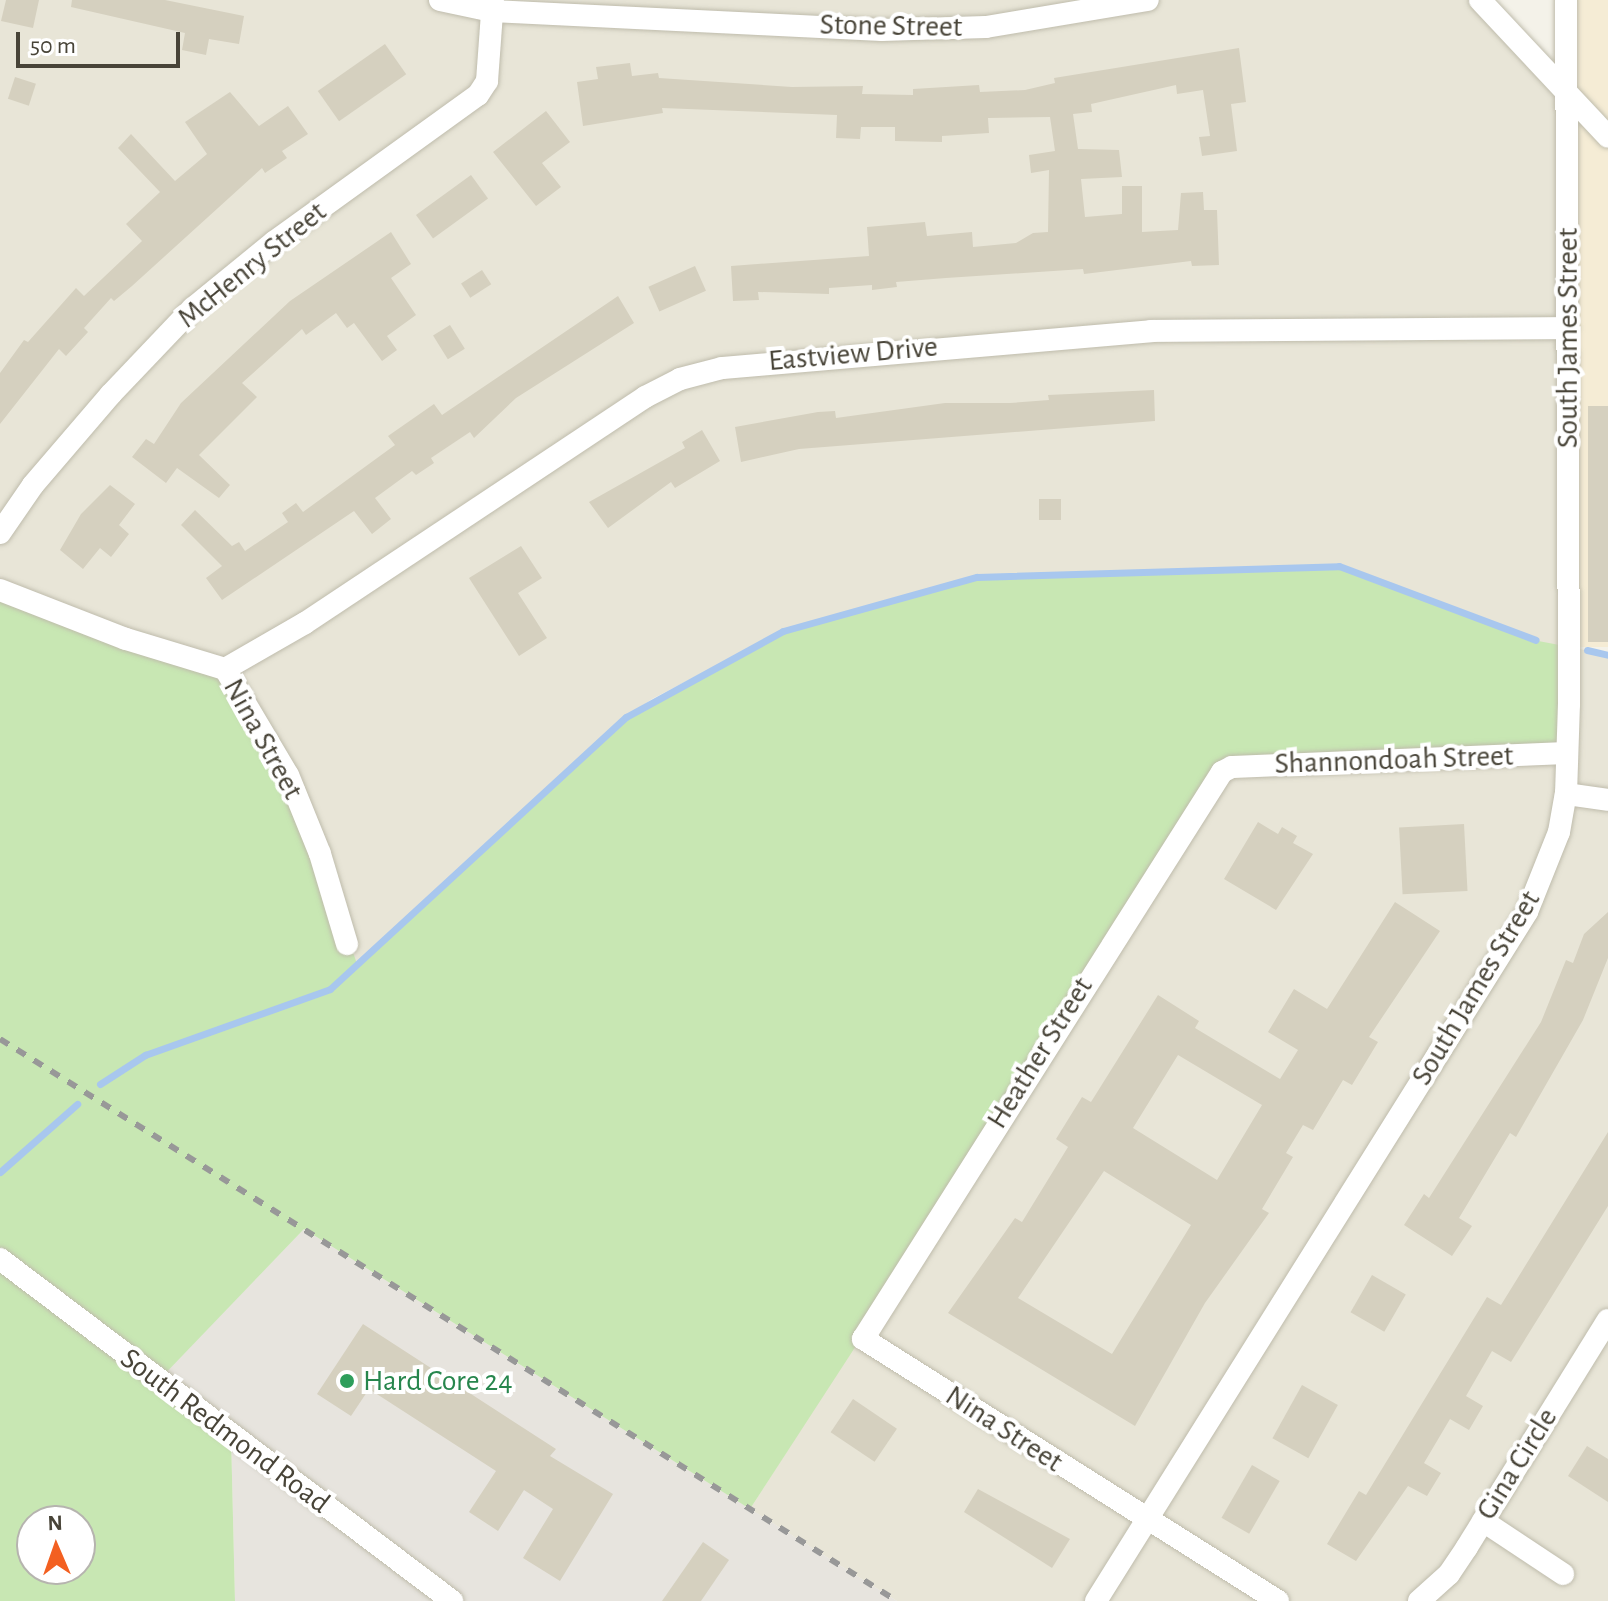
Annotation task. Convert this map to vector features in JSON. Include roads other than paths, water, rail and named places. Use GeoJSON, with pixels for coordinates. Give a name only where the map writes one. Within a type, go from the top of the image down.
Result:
{"type":"FeatureCollection","features":[{"type":"Feature","properties":{"kind":"street","name":"Stone Street"},"geometry":{"type":"LineString","coordinates":[[440,0],[953,30],[1086,14],[1148,0]]}},
{"type":"Feature","properties":{"kind":"street"},"geometry":{"type":"LineString","coordinates":[[1480,0],[1608,137]]}},
{"type":"Feature","properties":{"kind":"street","name":"South James Street"},"geometry":{"type":"LineString","coordinates":[[1096,1601],[1146,1515],[1527,912],[1559,832],[1566,794],[1567,753],[1566,0]]}},
{"type":"Feature","properties":{"kind":"street","name":"McHenry Street"},"geometry":{"type":"LineString","coordinates":[[0,533],[101,405],[193,308],[274,242],[478,95],[487,81],[492,5]]}},
{"type":"Feature","properties":{"kind":"street","name":"Eastview Drive"},"geometry":{"type":"LineString","coordinates":[[225,669],[305,623],[645,397],[680,379],[722,368],[1151,331],[1568,328]]}},
{"type":"Feature","properties":{"kind":"street","name":"Nina Street"},"geometry":{"type":"LineString","coordinates":[[0,590],[126,639],[225,669],[288,775],[320,854],[347,944]]}},
{"type":"Feature","properties":{"kind":"street","name":"Shannondoah Street"},"geometry":{"type":"LineString","coordinates":[[1222,772],[1232,767],[1567,753]]}},
{"type":"Feature","properties":{"kind":"street","name":"Heather Street"},"geometry":{"type":"LineString","coordinates":[[863,1339],[1222,772]]}},
{"type":"Feature","properties":{"kind":"street"},"geometry":{"type":"LineString","coordinates":[[1566,794],[1608,800]]}},
{"type":"Feature","properties":{"kind":"street","name":"South Redmond Road"},"geometry":{"type":"LineString","coordinates":[[0,1259],[452,1601]]}},
{"type":"Feature","properties":{"kind":"street","name":"Gina Circle"},"geometry":{"type":"LineString","coordinates":[[1419,1601],[1449,1574],[1608,1320]]}},
{"type":"Feature","properties":{"kind":"street","name":"Nina Street"},"geometry":{"type":"LineString","coordinates":[[863,1339],[1146,1515]]}},
{"type":"Feature","properties":{"kind":"street"},"geometry":{"type":"LineString","coordinates":[[1146,1515],[1278,1601]]}},
{"type":"Feature","properties":{"kind":"street"},"geometry":{"type":"LineString","coordinates":[[1483,1521],[1563,1574]]}},
{"type":"Feature","properties":{"kind":"waterway"},"geometry":{"type":"LineString","coordinates":[[100,1084],[145,1055],[330,989],[626,717],[783,631],[977,577],[1339,566],[1536,640]]}},
{"type":"Feature","properties":{"kind":"waterway"},"geometry":{"type":"LineString","coordinates":[[1587,650],[1608,655]]}},
{"type":"Feature","properties":{"kind":"waterway"},"geometry":{"type":"LineString","coordinates":[[0,1172],[77,1104]]}},
{"type":"Feature","properties":{"kind":"railway"},"geometry":{"type":"LineString","coordinates":[[0,1039],[897,1601]]}},
{"type":"Feature","properties":{"kind":"place","name":"Hard Core 24"},"geometry":{"type":"Point","coordinates":[347,1381]}}]}
